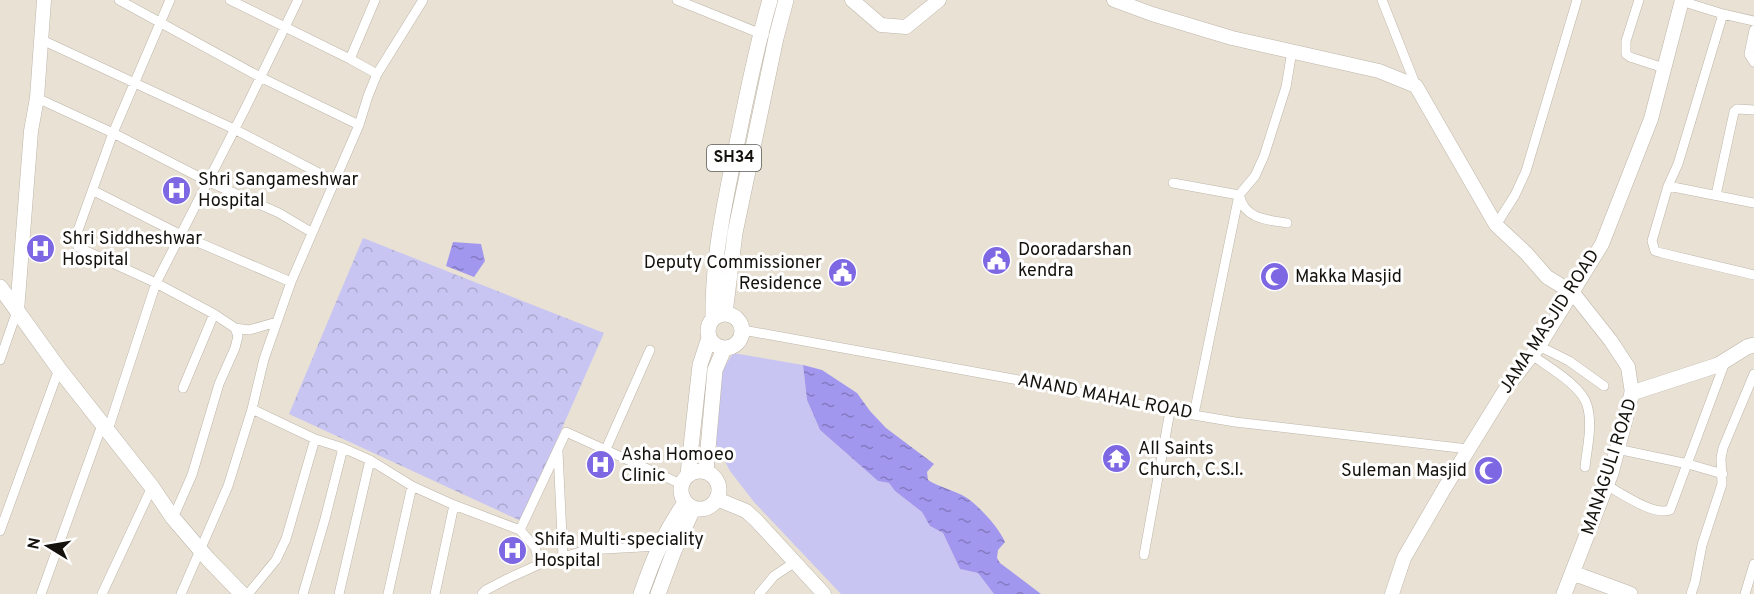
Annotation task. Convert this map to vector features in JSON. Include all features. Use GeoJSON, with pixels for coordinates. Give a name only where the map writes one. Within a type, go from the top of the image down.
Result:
{"type":"FeatureCollection","features":[{"type":"Feature","properties":{"kind":"main road","name":"SH34"},"geometry":{"type":"LineString","coordinates":[[719,316],[713,285],[720,227],[760,34],[770,0]]}},
{"type":"Feature","properties":{"kind":"main road","name":"SH34"},"geometry":{"type":"LineString","coordinates":[[689,506],[680,490],[685,479],[700,365],[709,338],[708,328],[719,316],[776,38],[786,0]]}},
{"type":"Feature","properties":{"kind":"main road"},"geometry":{"type":"LineString","coordinates":[[0,287],[59,369],[106,426],[173,518],[242,594]]}},
{"type":"Feature","properties":{"kind":"main road"},"geometry":{"type":"LineString","coordinates":[[709,338],[715,346],[724,349],[734,347],[741,340],[743,330],[740,322],[734,316],[719,316]]}},
{"type":"Feature","properties":{"kind":"main road","name":"MANAGULI ROAD"},"geometry":{"type":"LineString","coordinates":[[1563,594],[1606,485],[1632,393],[1718,365],[1754,345]]}},
{"type":"Feature","properties":{"kind":"main road"},"geometry":{"type":"LineString","coordinates":[[706,471],[716,370],[724,349]]}},
{"type":"Feature","properties":{"kind":"main road"},"geometry":{"type":"LineString","coordinates":[[641,594],[658,546],[671,522],[689,506],[707,508],[717,499],[719,493],[717,480],[706,471],[700,470],[685,479]]}},
{"type":"Feature","properties":{"kind":"main road"},"geometry":{"type":"LineString","coordinates":[[658,594],[689,506]]}},
{"type":"Feature","properties":{"kind":"main road"},"geometry":{"type":"LineString","coordinates":[[1573,573],[1629,594]]}},
{"type":"Feature","properties":{"kind":"street"},"geometry":{"type":"LineString","coordinates":[[0,360],[17,311],[44,0]]}},
{"type":"Feature","properties":{"kind":"street"},"geometry":{"type":"LineString","coordinates":[[119,0],[260,77],[359,125]]}},
{"type":"Feature","properties":{"kind":"street"},"geometry":{"type":"LineString","coordinates":[[170,0],[113,133],[77,233],[78,247],[156,283],[235,328],[249,330],[277,322]]}},
{"type":"Feature","properties":{"kind":"street"},"geometry":{"type":"LineString","coordinates":[[231,0],[350,59],[377,75]]}},
{"type":"Feature","properties":{"kind":"street"},"geometry":{"type":"LineString","coordinates":[[41,594],[106,426],[156,283],[298,0]]}},
{"type":"Feature","properties":{"kind":"street"},"geometry":{"type":"LineString","coordinates":[[350,59],[375,0]]}},
{"type":"Feature","properties":{"kind":"street"},"geometry":{"type":"LineString","coordinates":[[181,594],[228,486],[252,409],[264,359],[311,232],[336,182],[377,75],[423,0]]}},
{"type":"Feature","properties":{"kind":"street"},"geometry":{"type":"LineString","coordinates":[[677,0],[760,34],[776,38]]}},
{"type":"Feature","properties":{"kind":"street"},"geometry":{"type":"LineString","coordinates":[[852,0],[881,25],[906,27],[939,0]]}},
{"type":"Feature","properties":{"kind":"street"},"geometry":{"type":"LineString","coordinates":[[1114,0],[1232,38],[1379,71],[1416,86]]}},
{"type":"Feature","properties":{"kind":"street"},"geometry":{"type":"LineString","coordinates":[[1382,0],[1416,86],[1496,225],[1526,253],[1547,277],[1573,294],[1611,341],[1628,367],[1632,393]]}},
{"type":"Feature","properties":{"kind":"street"},"geometry":{"type":"LineString","coordinates":[[1496,225],[1515,195],[1526,171],[1577,0]]}},
{"type":"Feature","properties":{"kind":"street"},"geometry":{"type":"LineString","coordinates":[[1639,0],[1626,41],[1626,54],[1664,68]]}},
{"type":"Feature","properties":{"kind":"street"},"geometry":{"type":"LineString","coordinates":[[1682,0],[1723,14],[1754,21]]}},
{"type":"Feature","properties":{"kind":"street","name":"JAMA MASJID ROAD"},"geometry":{"type":"LineString","coordinates":[[1392,594],[1404,558],[1468,448],[1507,387],[1535,351],[1573,294],[1602,244],[1651,119],[1682,0]]}},
{"type":"Feature","properties":{"kind":"street"},"geometry":{"type":"LineString","coordinates":[[1723,14],[1678,164],[1668,186],[1652,241],[1655,251],[1754,275]]}},
{"type":"Feature","properties":{"kind":"street"},"geometry":{"type":"LineString","coordinates":[[1754,30],[1749,54],[1754,62]]}},
{"type":"Feature","properties":{"kind":"street"},"geometry":{"type":"LineString","coordinates":[[42,40],[234,129],[336,182]]}},
{"type":"Feature","properties":{"kind":"street"},"geometry":{"type":"LineString","coordinates":[[1194,414],[1239,195],[1255,176],[1264,156],[1286,87],[1292,51]]}},
{"type":"Feature","properties":{"kind":"street"},"geometry":{"type":"LineString","coordinates":[[36,98],[113,133],[207,181],[279,213],[311,232]]}},
{"type":"Feature","properties":{"kind":"street"},"geometry":{"type":"LineString","coordinates":[[1716,195],[1734,112],[1737,109],[1754,110]]}},
{"type":"Feature","properties":{"kind":"street"},"geometry":{"type":"LineString","coordinates":[[1173,183],[1239,195]]}},
{"type":"Feature","properties":{"kind":"street"},"geometry":{"type":"LineString","coordinates":[[1668,186],[1754,203]]}},
{"type":"Feature","properties":{"kind":"street"},"geometry":{"type":"LineString","coordinates":[[94,191],[181,235],[291,282]]}},
{"type":"Feature","properties":{"kind":"street"},"geometry":{"type":"LineString","coordinates":[[1239,195],[1246,211],[1266,220],[1287,222]]}},
{"type":"Feature","properties":{"kind":"street"},"geometry":{"type":"LineString","coordinates":[[183,388],[214,314]]}},
{"type":"Feature","properties":{"kind":"street"},"geometry":{"type":"LineString","coordinates":[[173,518],[192,475],[219,384],[235,348],[238,336],[235,328]]}},
{"type":"Feature","properties":{"kind":"street","name":"ANAND MAHAL ROAD"},"geometry":{"type":"LineString","coordinates":[[743,330],[1030,382],[1170,411],[1258,425],[1468,448]]}},
{"type":"Feature","properties":{"kind":"street"},"geometry":{"type":"LineString","coordinates":[[606,449],[650,350]]}},
{"type":"Feature","properties":{"kind":"street"},"geometry":{"type":"LineString","coordinates":[[1535,351],[1569,362],[1604,386]]}},
{"type":"Feature","properties":{"kind":"street"},"geometry":{"type":"LineString","coordinates":[[1535,351],[1581,393],[1587,405],[1589,428],[1585,467]]}},
{"type":"Feature","properties":{"kind":"street"},"geometry":{"type":"LineString","coordinates":[[1606,485],[1640,504],[1665,512],[1670,510],[1725,361]]}},
{"type":"Feature","properties":{"kind":"street"},"geometry":{"type":"LineString","coordinates":[[0,531],[59,369]]}},
{"type":"Feature","properties":{"kind":"street"},"geometry":{"type":"LineString","coordinates":[[1691,594],[1702,545],[1718,498],[1723,474],[1721,458],[1723,448],[1754,374]]}},
{"type":"Feature","properties":{"kind":"street"},"geometry":{"type":"LineString","coordinates":[[252,409],[315,439],[370,460],[412,486],[454,505],[520,530],[535,547],[540,564]]}},
{"type":"Feature","properties":{"kind":"street"},"geometry":{"type":"LineString","coordinates":[[1144,555],[1170,411]]}},
{"type":"Feature","properties":{"kind":"street"},"geometry":{"type":"LineString","coordinates":[[520,530],[566,432],[685,479]]}},
{"type":"Feature","properties":{"kind":"street"},"geometry":{"type":"LineString","coordinates":[[248,594],[276,560],[286,538],[315,439]]}},
{"type":"Feature","properties":{"kind":"street"},"geometry":{"type":"LineString","coordinates":[[303,594],[343,448]]}},
{"type":"Feature","properties":{"kind":"street"},"geometry":{"type":"LineString","coordinates":[[1617,449],[1723,474]]}},
{"type":"Feature","properties":{"kind":"street"},"geometry":{"type":"LineString","coordinates":[[558,450],[563,557]]}},
{"type":"Feature","properties":{"kind":"street"},"geometry":{"type":"LineString","coordinates":[[339,594],[370,460]]}},
{"type":"Feature","properties":{"kind":"street"},"geometry":{"type":"LineString","coordinates":[[388,594],[412,486]]}},
{"type":"Feature","properties":{"kind":"street"},"geometry":{"type":"LineString","coordinates":[[102,594],[152,487]]}},
{"type":"Feature","properties":{"kind":"street"},"geometry":{"type":"LineString","coordinates":[[717,499],[746,511],[824,594]]}},
{"type":"Feature","properties":{"kind":"street"},"geometry":{"type":"LineString","coordinates":[[435,594],[454,505]]}},
{"type":"Feature","properties":{"kind":"street"},"geometry":{"type":"LineString","coordinates":[[474,594],[484,592],[540,564],[587,550],[658,546]]}},
{"type":"Feature","properties":{"kind":"street"},"geometry":{"type":"LineString","coordinates":[[759,594],[774,576],[795,562]]}},
{"type":"Feature","properties":{"kind":"street"},"geometry":{"type":"LineString","coordinates":[[1745,594],[1754,564]]}},
{"type":"Feature","properties":{"kind":"green space"},"geometry":{"type":"Polygon","coordinates":[[[363,238],[604,333],[521,521],[289,414],[363,238]]]}},
{"type":"Feature","properties":{"kind":"green space"},"geometry":{"type":"Polygon","coordinates":[[[733,353],[803,365],[807,400],[820,430],[878,481],[889,483],[895,491],[922,512],[930,526],[943,533],[960,569],[978,573],[994,594],[841,594],[754,502],[730,471],[713,439],[722,371],[733,353]]]}},
{"type":"Feature","properties":{"kind":"water"},"geometry":{"type":"Polygon","coordinates":[[[453,242],[481,244],[485,261],[474,277],[446,266],[453,242]]]}},
{"type":"Feature","properties":{"kind":"water"},"geometry":{"type":"Polygon","coordinates":[[[803,365],[822,370],[857,393],[886,428],[934,464],[927,472],[928,480],[962,495],[983,512],[1005,542],[998,550],[997,558],[1000,563],[1041,594],[994,594],[978,573],[960,569],[943,533],[930,526],[922,512],[895,491],[889,483],[878,481],[820,430],[807,400],[803,365]]]}},
{"type":"Feature","properties":{"kind":"place","name":"Shri Sangameshwar Hospital"},"geometry":{"type":"Point","coordinates":[177,190]}},
{"type":"Feature","properties":{"kind":"place","name":"Shri Siddheshwar Hospital"},"geometry":{"type":"Point","coordinates":[41,249]}},
{"type":"Feature","properties":{"kind":"place","name":"Dooradarshan kendra"},"geometry":{"type":"Point","coordinates":[997,260]}},
{"type":"Feature","properties":{"kind":"place","name":"Deputy Commissioner Residence"},"geometry":{"type":"Point","coordinates":[843,273]}},
{"type":"Feature","properties":{"kind":"place","name":"Makka Masjid"},"geometry":{"type":"Point","coordinates":[1274,277]}},
{"type":"Feature","properties":{"kind":"place","name":"All Saints Church, C.S.I."},"geometry":{"type":"Point","coordinates":[1117,459]}},
{"type":"Feature","properties":{"kind":"place","name":"Asha Homoeo Clinic"},"geometry":{"type":"Point","coordinates":[600,465]}},
{"type":"Feature","properties":{"kind":"place","name":"Suleman Masjid"},"geometry":{"type":"Point","coordinates":[1488,471]}},
{"type":"Feature","properties":{"kind":"place","name":"Shifa Multi-speciality Hospital"},"geometry":{"type":"Point","coordinates":[513,550]}}]}
